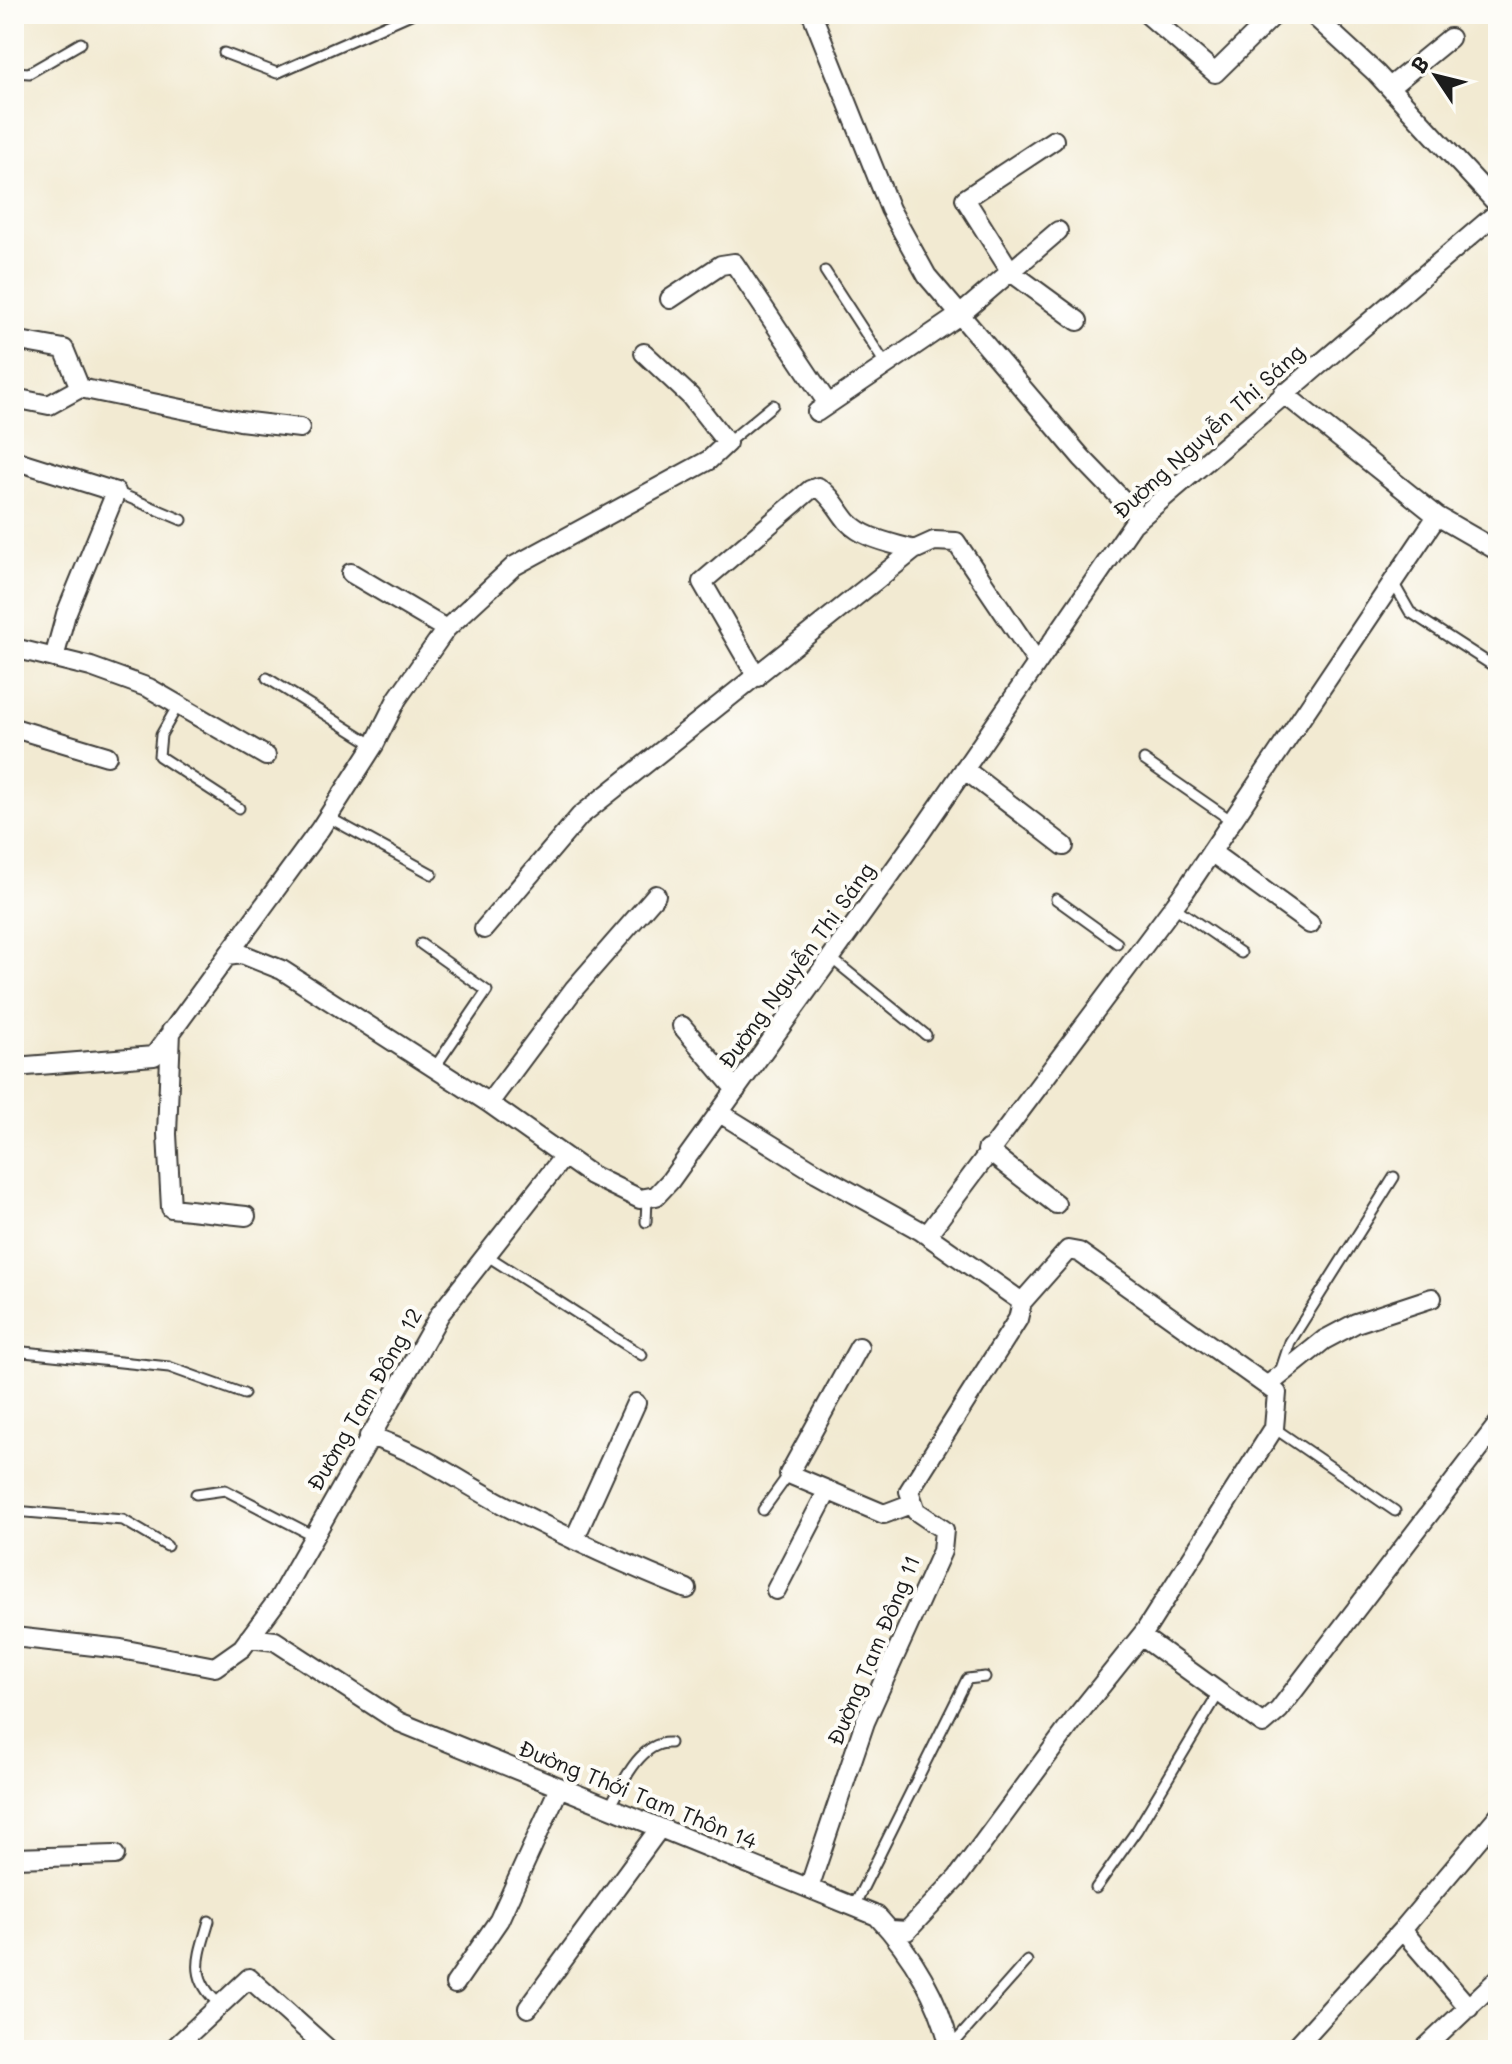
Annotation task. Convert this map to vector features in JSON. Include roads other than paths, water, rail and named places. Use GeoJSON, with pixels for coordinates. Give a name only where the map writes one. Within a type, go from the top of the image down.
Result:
{"type":"FeatureCollection","features":[{"type":"Feature","properties":{"kind":"street"},"geometry":{"type":"LineString","coordinates":[[812,14],[890,209],[927,276],[1082,458],[1140,518]]}},
{"type":"Feature","properties":{"kind":"street"},"geometry":{"type":"LineString","coordinates":[[1147,14],[1215,73],[1275,14]]}},
{"type":"Feature","properties":{"kind":"street"},"geometry":{"type":"LineString","coordinates":[[1312,14],[1390,87],[1498,205]]}},
{"type":"Feature","properties":{"kind":"street"},"geometry":{"type":"LineString","coordinates":[[1390,87],[1450,38]]}},
{"type":"Feature","properties":{"kind":"street"},"geometry":{"type":"LineString","coordinates":[[1054,140],[965,199],[1011,272],[1078,321]]}},
{"type":"Feature","properties":{"kind":"street","name":"Đường Nguyễn Thị Sáng"},"geometry":{"type":"LineString","coordinates":[[647,1199],[670,1181],[720,1113],[1140,518],[1498,212]]}},
{"type":"Feature","properties":{"kind":"street"},"geometry":{"type":"LineString","coordinates":[[670,299],[721,265],[734,263],[822,408],[961,314],[1058,231]]}},
{"type":"Feature","properties":{"kind":"street"},"geometry":{"type":"LineString","coordinates":[[14,340],[64,349],[80,388]]}},
{"type":"Feature","properties":{"kind":"street"},"geometry":{"type":"LineString","coordinates":[[14,1067],[154,1056],[328,817],[374,745],[397,699],[446,629],[514,566],[709,460],[727,443],[690,396],[644,353]]}},
{"type":"Feature","properties":{"kind":"street"},"geometry":{"type":"LineString","coordinates":[[14,398],[49,405],[80,388],[240,421],[300,428]]}},
{"type":"Feature","properties":{"kind":"street"},"geometry":{"type":"LineString","coordinates":[[1283,393],[1437,516],[1498,551]]}},
{"type":"Feature","properties":{"kind":"street"},"geometry":{"type":"LineString","coordinates":[[14,460],[116,492],[66,614],[54,658]]}},
{"type":"Feature","properties":{"kind":"street"},"geometry":{"type":"LineString","coordinates":[[757,677],[702,582],[810,490],[818,487],[826,492],[851,525],[872,537],[914,550]]}},
{"type":"Feature","properties":{"kind":"street"},"geometry":{"type":"LineString","coordinates":[[927,1235],[987,1150],[1173,906],[1394,584],[1437,516]]}},
{"type":"Feature","properties":{"kind":"street"},"geometry":{"type":"LineString","coordinates":[[484,929],[580,816],[914,550],[934,541],[956,542],[1037,662]]}},
{"type":"Feature","properties":{"kind":"street"},"geometry":{"type":"LineString","coordinates":[[351,573],[446,629]]}},
{"type":"Feature","properties":{"kind":"street"},"geometry":{"type":"LineString","coordinates":[[14,648],[149,688],[266,756]]}},
{"type":"Feature","properties":{"kind":"street"},"geometry":{"type":"LineString","coordinates":[[14,728],[107,756]]}},
{"type":"Feature","properties":{"kind":"street"},"geometry":{"type":"LineString","coordinates":[[964,769],[1064,846]]}},
{"type":"Feature","properties":{"kind":"street"},"geometry":{"type":"LineString","coordinates":[[1211,852],[1310,924]]}},
{"type":"Feature","properties":{"kind":"street"},"geometry":{"type":"LineString","coordinates":[[489,1103],[574,989],[656,895]]}},
{"type":"Feature","properties":{"kind":"street"},"geometry":{"type":"LineString","coordinates":[[227,956],[242,954],[282,970],[435,1067],[591,1175],[647,1199]]}},
{"type":"Feature","properties":{"kind":"street"},"geometry":{"type":"LineString","coordinates":[[682,1026],[736,1090]]}},
{"type":"Feature","properties":{"kind":"street"},"geometry":{"type":"LineString","coordinates":[[171,1031],[167,1134],[171,1208],[246,1216]]}},
{"type":"Feature","properties":{"kind":"street"},"geometry":{"type":"LineString","coordinates":[[720,1113],[817,1173],[927,1235],[1022,1302]]}},
{"type":"Feature","properties":{"kind":"street"},"geometry":{"type":"LineString","coordinates":[[987,1150],[1056,1204]]}},
{"type":"Feature","properties":{"kind":"street","name":"Đường Tam Đông 12"},"geometry":{"type":"LineString","coordinates":[[14,1637],[121,1649],[215,1667],[242,1648],[279,1598],[440,1314],[564,1156]]}},
{"type":"Feature","properties":{"kind":"street"},"geometry":{"type":"LineString","coordinates":[[859,1347],[789,1474],[884,1514],[913,1503],[909,1491],[1018,1319],[1022,1302],[1068,1250],[1079,1252],[1273,1381],[1277,1393],[1274,1428],[1141,1636],[957,1878],[907,1931],[891,1930]]}},
{"type":"Feature","properties":{"kind":"street"},"geometry":{"type":"LineString","coordinates":[[1273,1381],[1335,1334],[1356,1323],[1432,1298]]}},
{"type":"Feature","properties":{"kind":"street"},"geometry":{"type":"LineString","coordinates":[[574,1540],[636,1403]]}},
{"type":"Feature","properties":{"kind":"street"},"geometry":{"type":"LineString","coordinates":[[1141,1636],[1263,1724],[1279,1710],[1498,1424]]}},
{"type":"Feature","properties":{"kind":"street"},"geometry":{"type":"LineString","coordinates":[[369,1436],[406,1448],[574,1540],[687,1589]]}},
{"type":"Feature","properties":{"kind":"street"},"geometry":{"type":"LineString","coordinates":[[776,1590],[827,1492]]}},
{"type":"Feature","properties":{"kind":"street","name":"Đường Tam Đông 11"},"geometry":{"type":"LineString","coordinates":[[809,1888],[865,1722],[942,1551],[944,1530],[916,1511],[913,1503]]}},
{"type":"Feature","properties":{"kind":"street","name":"Đường Thới Tam Thôn 14"},"geometry":{"type":"LineString","coordinates":[[249,1638],[275,1641],[399,1722],[877,1916],[891,1930],[936,2002],[950,2049]]}},
{"type":"Feature","properties":{"kind":"street"},"geometry":{"type":"LineString","coordinates":[[455,1984],[499,1920],[559,1788]]}},
{"type":"Feature","properties":{"kind":"street"},"geometry":{"type":"LineString","coordinates":[[1293,2050],[1402,1930],[1498,1816]]}},
{"type":"Feature","properties":{"kind":"street"},"geometry":{"type":"LineString","coordinates":[[528,2008],[659,1829]]}},
{"type":"Feature","properties":{"kind":"street"},"geometry":{"type":"LineString","coordinates":[[14,1858],[115,1855]]}},
{"type":"Feature","properties":{"kind":"street"},"geometry":{"type":"LineString","coordinates":[[1402,1930],[1469,2008]]}},
{"type":"Feature","properties":{"kind":"street"},"geometry":{"type":"LineString","coordinates":[[172,2050],[249,1978],[329,2050]]}},
{"type":"Feature","properties":{"kind":"street"},"geometry":{"type":"LineString","coordinates":[[1423,2050],[1498,1979]]}},
{"type":"Feature","properties":{"kind":"lane"},"geometry":{"type":"LineString","coordinates":[[224,53],[277,73],[411,14]]}},
{"type":"Feature","properties":{"kind":"lane"},"geometry":{"type":"LineString","coordinates":[[14,72],[29,73],[81,43]]}},
{"type":"Feature","properties":{"kind":"lane"},"geometry":{"type":"LineString","coordinates":[[825,271],[886,365]]}},
{"type":"Feature","properties":{"kind":"lane"},"geometry":{"type":"LineString","coordinates":[[727,443],[773,405]]}},
{"type":"Feature","properties":{"kind":"lane"},"geometry":{"type":"LineString","coordinates":[[116,492],[182,520]]}},
{"type":"Feature","properties":{"kind":"lane"},"geometry":{"type":"LineString","coordinates":[[1394,584],[1410,612],[1498,669]]}},
{"type":"Feature","properties":{"kind":"lane"},"geometry":{"type":"LineString","coordinates":[[267,678],[374,745]]}},
{"type":"Feature","properties":{"kind":"lane"},"geometry":{"type":"LineString","coordinates":[[178,705],[161,735],[159,756],[239,808]]}},
{"type":"Feature","properties":{"kind":"lane"},"geometry":{"type":"LineString","coordinates":[[1144,760],[1232,821]]}},
{"type":"Feature","properties":{"kind":"lane"},"geometry":{"type":"LineString","coordinates":[[328,817],[432,874]]}},
{"type":"Feature","properties":{"kind":"lane"},"geometry":{"type":"LineString","coordinates":[[1056,899],[1117,943]]}},
{"type":"Feature","properties":{"kind":"lane"},"geometry":{"type":"LineString","coordinates":[[1173,906],[1241,953]]}},
{"type":"Feature","properties":{"kind":"lane"},"geometry":{"type":"LineString","coordinates":[[421,944],[487,991],[435,1067]]}},
{"type":"Feature","properties":{"kind":"lane"},"geometry":{"type":"LineString","coordinates":[[831,958],[926,1035]]}},
{"type":"Feature","properties":{"kind":"lane"},"geometry":{"type":"LineString","coordinates":[[1273,1381],[1290,1342],[1394,1177]]}},
{"type":"Feature","properties":{"kind":"lane"},"geometry":{"type":"LineString","coordinates":[[646,1222],[647,1199]]}},
{"type":"Feature","properties":{"kind":"lane"},"geometry":{"type":"LineString","coordinates":[[486,1255],[642,1355]]}},
{"type":"Feature","properties":{"kind":"lane"},"geometry":{"type":"LineString","coordinates":[[14,1351],[169,1367],[244,1394]]}},
{"type":"Feature","properties":{"kind":"lane"},"geometry":{"type":"LineString","coordinates":[[1274,1428],[1395,1511]]}},
{"type":"Feature","properties":{"kind":"lane"},"geometry":{"type":"LineString","coordinates":[[763,1510],[789,1474]]}},
{"type":"Feature","properties":{"kind":"lane"},"geometry":{"type":"LineString","coordinates":[[196,1494],[225,1490],[314,1536]]}},
{"type":"Feature","properties":{"kind":"lane"},"geometry":{"type":"LineString","coordinates":[[14,1511],[123,1520],[167,1546]]}},
{"type":"Feature","properties":{"kind":"lane"},"geometry":{"type":"LineString","coordinates":[[854,1906],[967,1679],[985,1677]]}},
{"type":"Feature","properties":{"kind":"lane"},"geometry":{"type":"LineString","coordinates":[[1096,1888],[1137,1830],[1219,1693]]}},
{"type":"Feature","properties":{"kind":"lane"},"geometry":{"type":"LineString","coordinates":[[609,1808],[642,1756],[652,1747],[670,1743]]}},
{"type":"Feature","properties":{"kind":"lane"},"geometry":{"type":"LineString","coordinates":[[209,1921],[198,1972],[202,1988],[219,2004]]}},
{"type":"Feature","properties":{"kind":"lane"},"geometry":{"type":"LineString","coordinates":[[950,2049],[1027,1961]]}}]}
